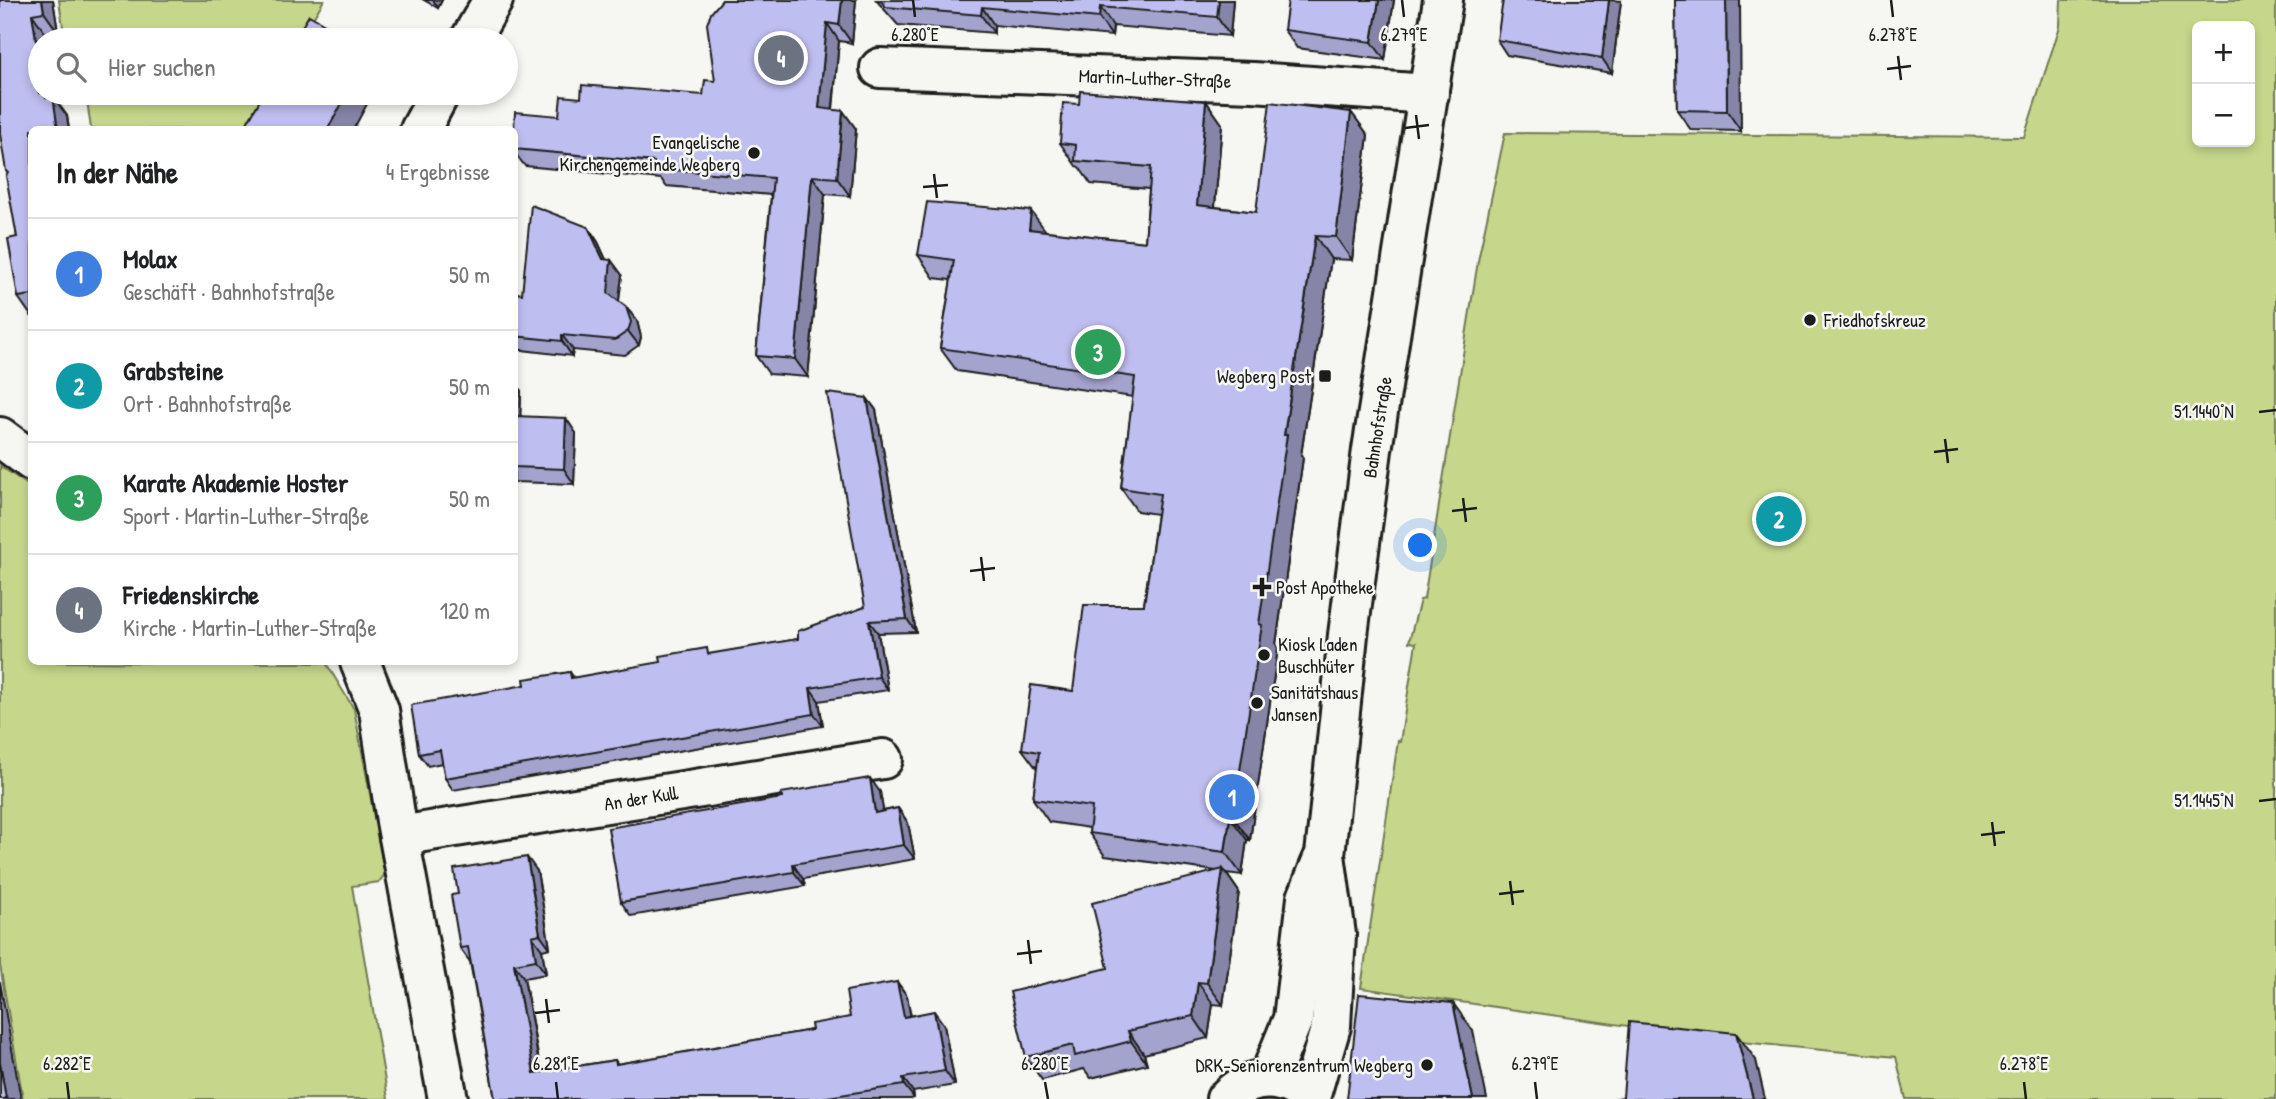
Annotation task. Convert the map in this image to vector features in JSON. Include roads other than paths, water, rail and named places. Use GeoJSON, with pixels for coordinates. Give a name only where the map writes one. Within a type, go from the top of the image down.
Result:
{"type":"FeatureCollection","features":[{"type":"Feature","properties":{"kind":"street"},"geometry":{"type":"LineString","coordinates":[[477,28],[493,0]]}},
{"type":"Feature","properties":{"kind":"street","name":"Bahnhofstraße"},"geometry":{"type":"LineString","coordinates":[[1325,855],[1307,898],[1293,1019],[1269,1078],[1298,1088],[1310,1099],[1331,1026],[1336,969],[1336,935],[1325,855],[1345,660],[1373,450],[1443,0]]}},
{"type":"Feature","properties":{"kind":"street","name":"Martin-Luther-Straße"},"geometry":{"type":"LineString","coordinates":[[880,68],[1253,82],[1429,93]]}},
{"type":"Feature","properties":{"kind":"street"},"geometry":{"type":"LineString","coordinates":[[422,126],[434,105]]}},
{"type":"Feature","properties":{"kind":"street"},"geometry":{"type":"LineString","coordinates":[[0,437],[28,458]]}},
{"type":"Feature","properties":{"kind":"street"},"geometry":{"type":"LineString","coordinates":[[361,665],[379,710],[399,836],[448,1099]]}},
{"type":"Feature","properties":{"kind":"street","name":"An der Kull"},"geometry":{"type":"LineString","coordinates":[[399,836],[883,759]]}},
{"type":"Feature","properties":{"kind":"street"},"geometry":{"type":"LineString","coordinates":[[1226,1099],[1239,1087],[1269,1078]]}},
{"type":"Feature","properties":{"kind":"place","name":"Friedenskirche"},"geometry":{"type":"Point","coordinates":[781,58]}},
{"type":"Feature","properties":{"kind":"place","name":"Evangelische Kirchengemeinde Wegberg"},"geometry":{"type":"Point","coordinates":[754,153]}},
{"type":"Feature","properties":{"kind":"place","name":"Friedhofskreuz"},"geometry":{"type":"Point","coordinates":[1810,320]}},
{"type":"Feature","properties":{"kind":"place","name":"Karate Akademie Hoster"},"geometry":{"type":"Point","coordinates":[1098,352]}},
{"type":"Feature","properties":{"kind":"place","name":"Wegberg Post"},"geometry":{"type":"Point","coordinates":[1325,376]}},
{"type":"Feature","properties":{"kind":"place","name":"Grabsteine"},"geometry":{"type":"Point","coordinates":[1779,519]}},
{"type":"Feature","properties":{"kind":"place","name":"Post Apotheke"},"geometry":{"type":"Point","coordinates":[1262,587]}},
{"type":"Feature","properties":{"kind":"place","name":"Kiosk Laden Buschhüter"},"geometry":{"type":"Point","coordinates":[1264,655]}},
{"type":"Feature","properties":{"kind":"place","name":"Sanitätshaus Jansen"},"geometry":{"type":"Point","coordinates":[1257,703]}},
{"type":"Feature","properties":{"kind":"place","name":"Molax"},"geometry":{"type":"Point","coordinates":[1232,797]}},
{"type":"Feature","properties":{"kind":"place","name":"DRK-Seniorenzentrum Wegberg"},"geometry":{"type":"Point","coordinates":[1427,1065]}}]}
